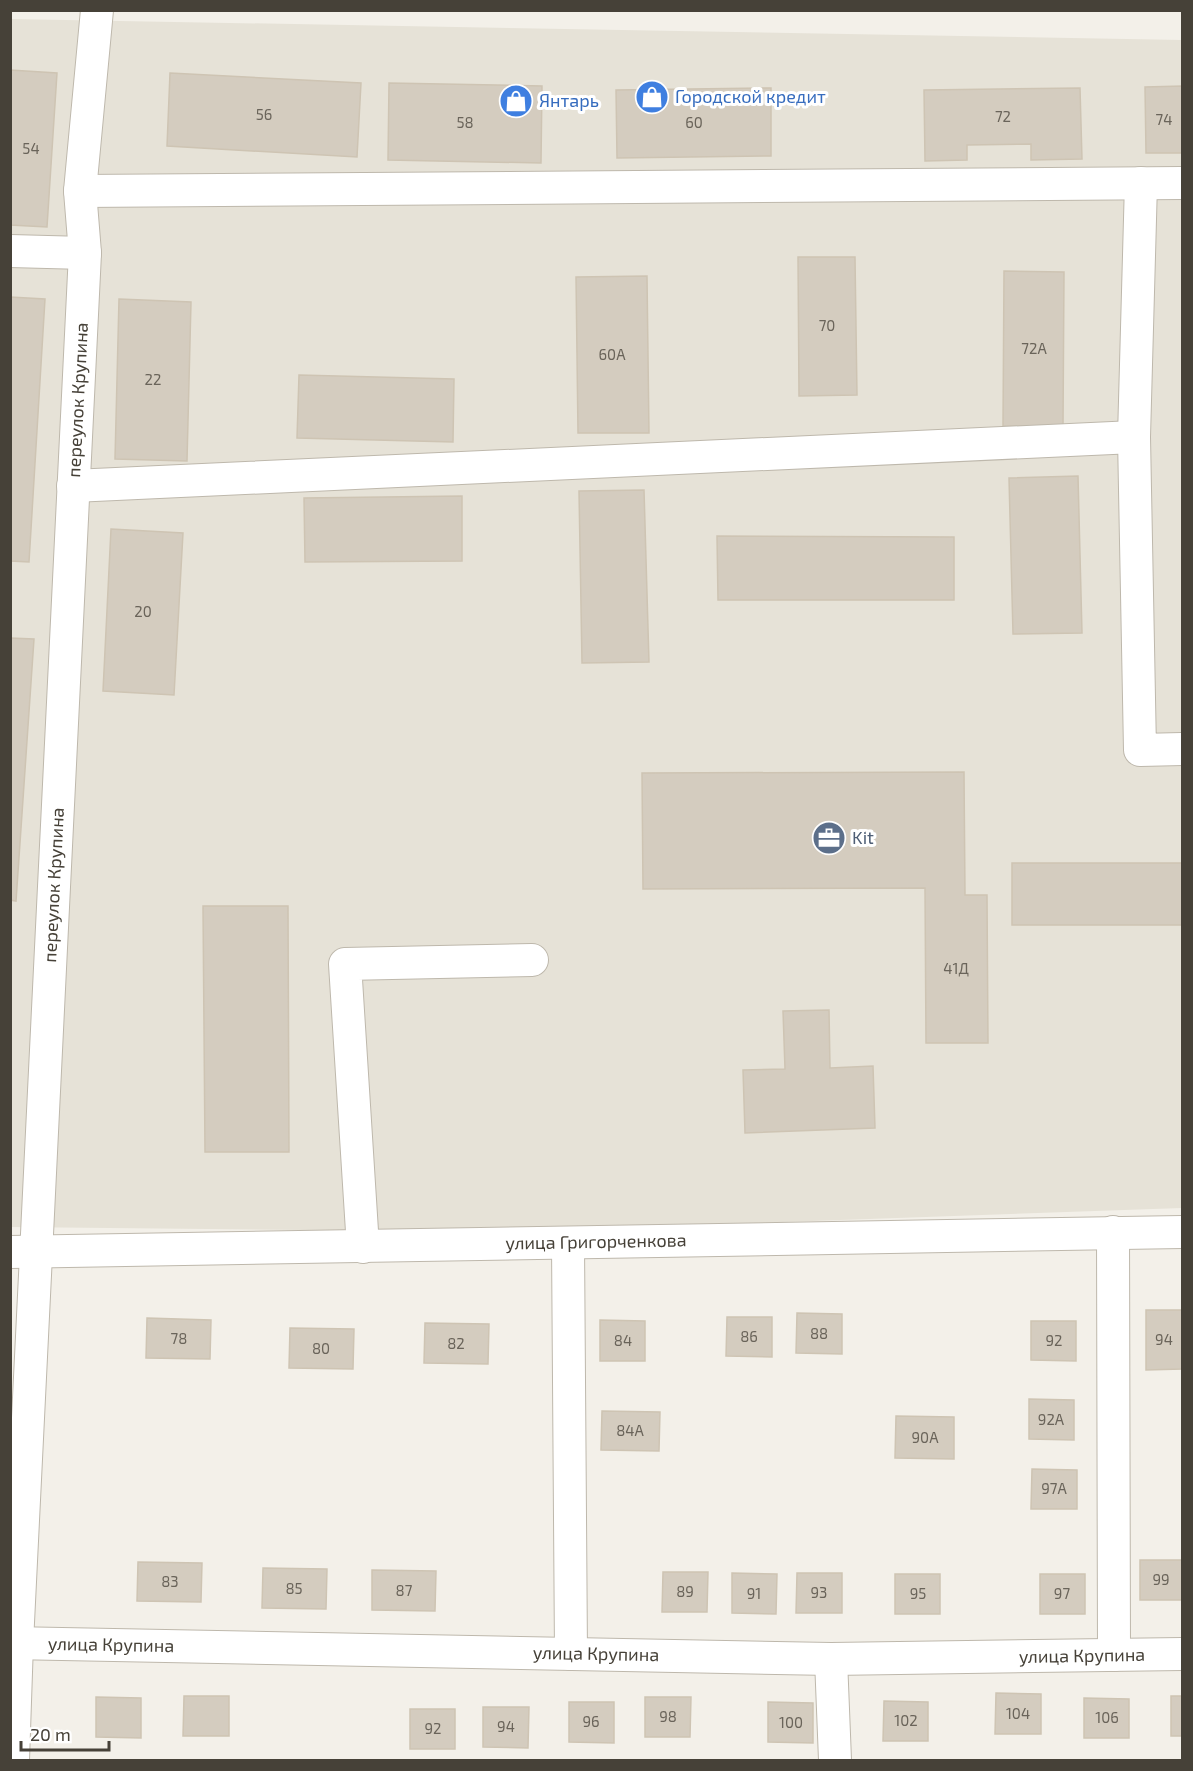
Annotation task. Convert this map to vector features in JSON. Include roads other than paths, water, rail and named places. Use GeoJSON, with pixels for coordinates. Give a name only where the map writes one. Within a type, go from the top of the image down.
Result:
{"type":"FeatureCollection","features":[{"type":"Feature","properties":{"kind":"street","name":"переулок Крупина"},"geometry":{"type":"LineString","coordinates":[[14,1761],[14,1643],[23,1252],[73,486],[85,253],[81,192],[96,10]]}},
{"type":"Feature","properties":{"kind":"street"},"geometry":{"type":"LineString","coordinates":[[1142,183],[1134,437],[1140,750],[1182,748]]}},
{"type":"Feature","properties":{"kind":"street"},"geometry":{"type":"LineString","coordinates":[[81,192],[1182,183]]}},
{"type":"Feature","properties":{"kind":"street"},"geometry":{"type":"LineString","coordinates":[[10,250],[85,253]]}},
{"type":"Feature","properties":{"kind":"street"},"geometry":{"type":"LineString","coordinates":[[73,486],[1134,437]]}},
{"type":"Feature","properties":{"kind":"street"},"geometry":{"type":"LineString","coordinates":[[363,1247],[345,964],[532,960]]}},
{"type":"Feature","properties":{"kind":"street"},"geometry":{"type":"LineString","coordinates":[[1113,1232],[1114,1655]]}},
{"type":"Feature","properties":{"kind":"street","name":"улица Григорченкова"},"geometry":{"type":"LineString","coordinates":[[23,1252],[1182,1232]]}},
{"type":"Feature","properties":{"kind":"street"},"geometry":{"type":"LineString","coordinates":[[568,1243],[571,1654]]}},
{"type":"Feature","properties":{"kind":"street","name":"улица Крупина"},"geometry":{"type":"LineString","coordinates":[[14,1643],[831,1659],[1182,1654]]}},
{"type":"Feature","properties":{"kind":"street"},"geometry":{"type":"LineString","coordinates":[[831,1659],[835,1761]]}},
{"type":"Feature","properties":{"kind":"place","name":"Городской кредит"},"geometry":{"type":"Point","coordinates":[652,97]}},
{"type":"Feature","properties":{"kind":"place","name":"Янтарь"},"geometry":{"type":"Point","coordinates":[516,101]}},
{"type":"Feature","properties":{"kind":"place","name":"Kit"},"geometry":{"type":"Point","coordinates":[829,838]}}]}
